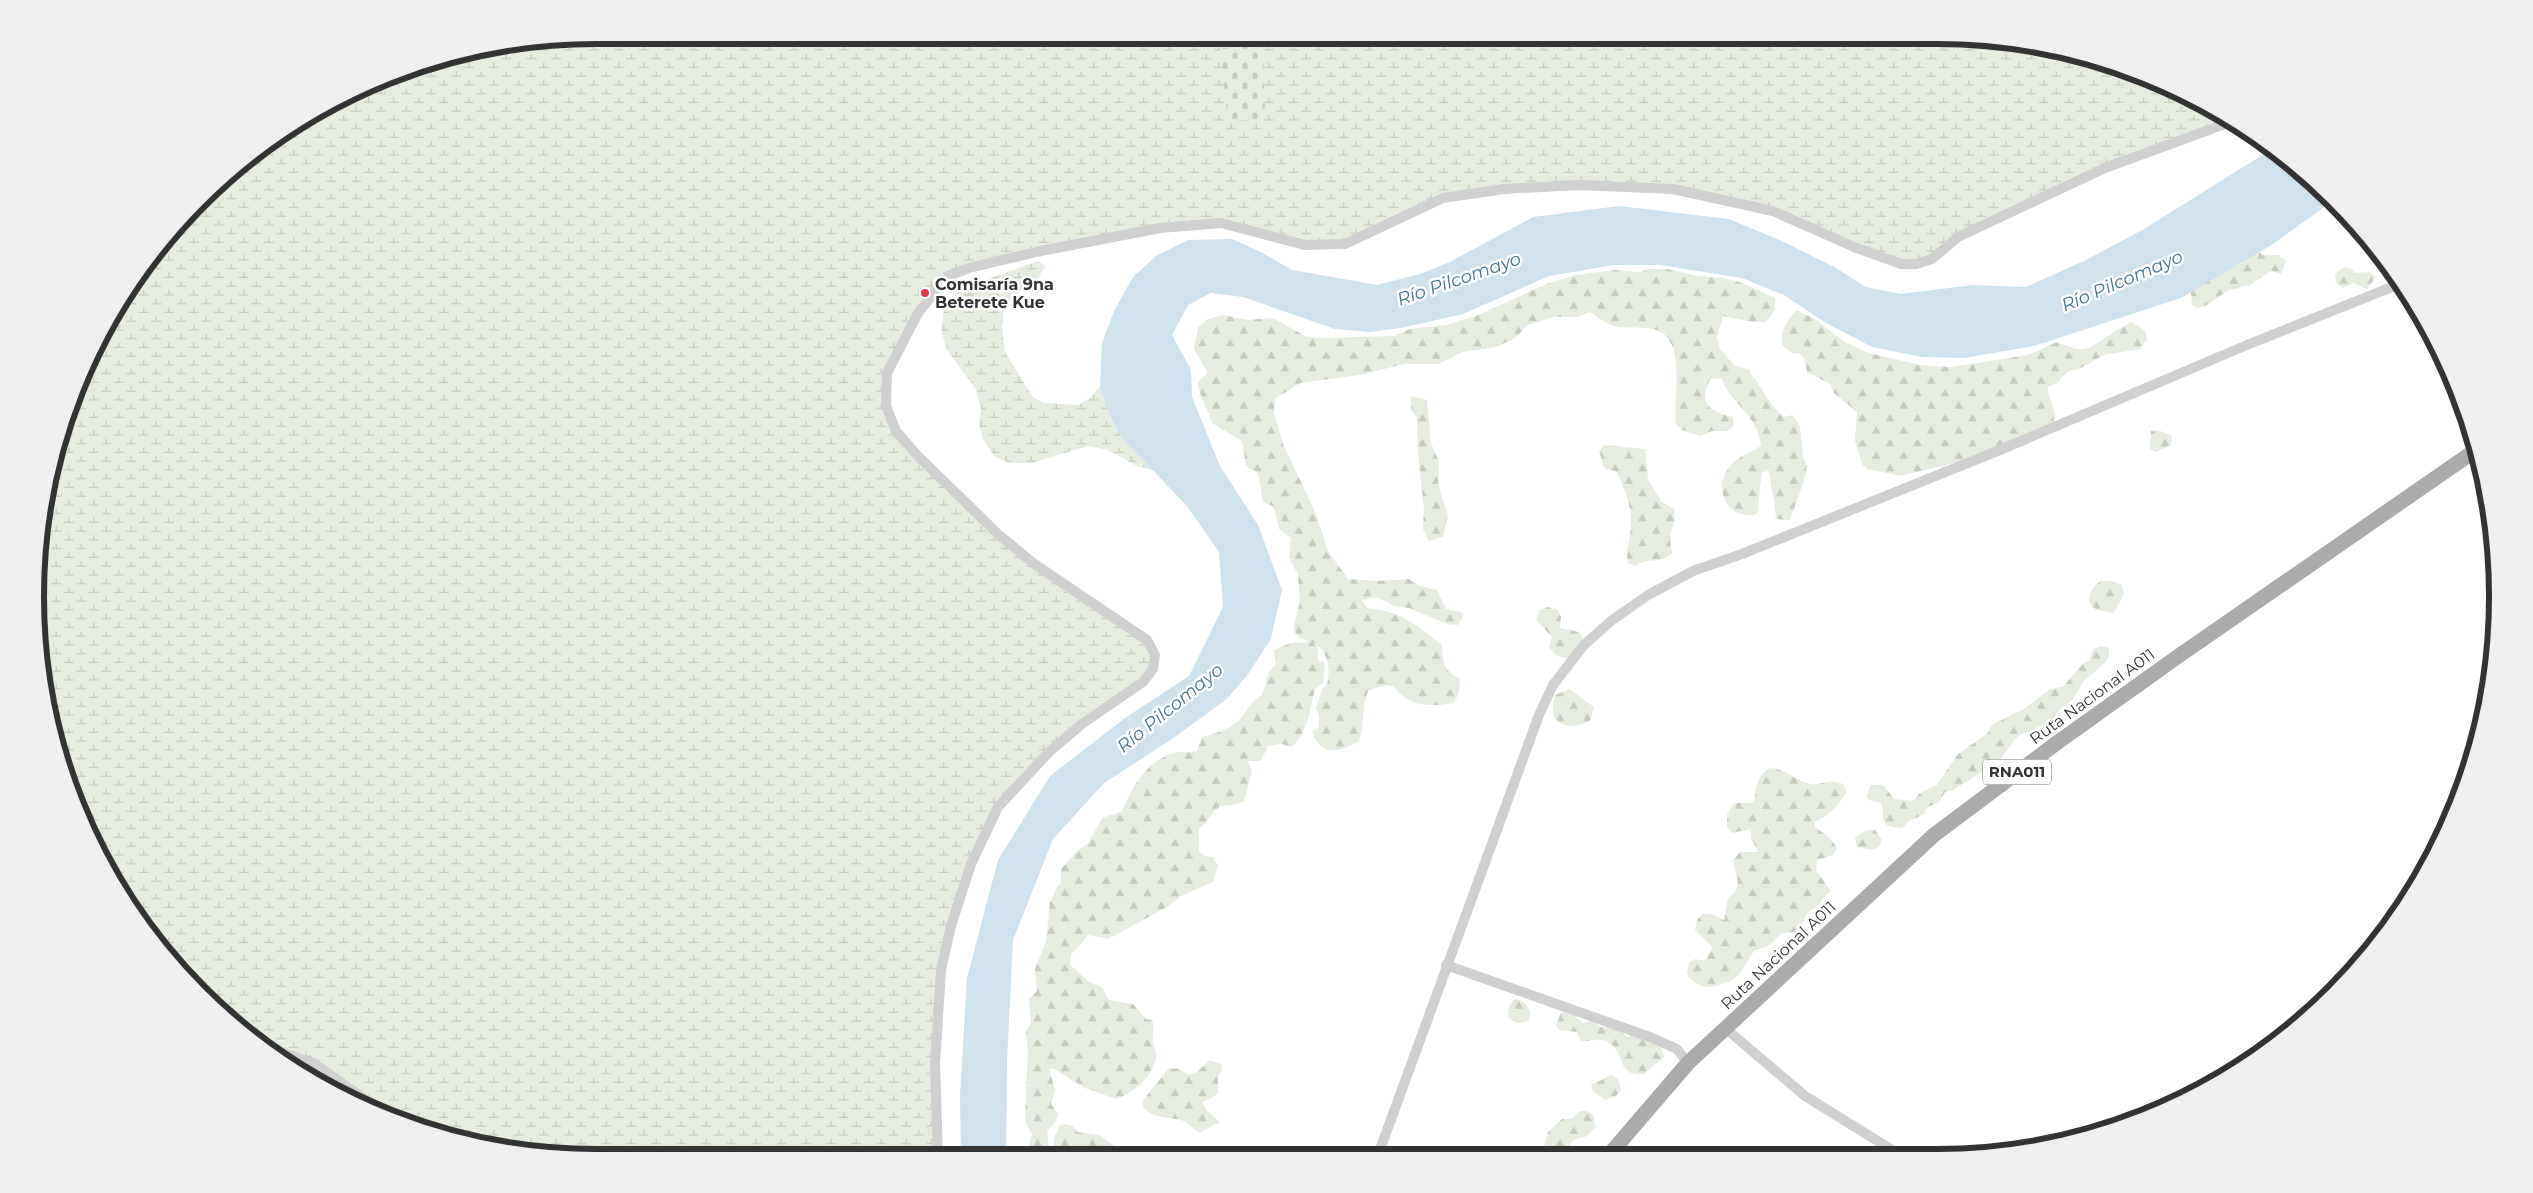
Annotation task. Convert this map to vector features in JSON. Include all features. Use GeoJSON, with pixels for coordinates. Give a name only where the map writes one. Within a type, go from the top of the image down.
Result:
{"type":"FeatureCollection","features":[{"type":"Feature","properties":{"kind":"main road","name":"Ruta Nacional A011"},"geometry":{"type":"LineString","coordinates":[[1613,1149],[1688,1063],[1934,835],[2150,676],[2470,454]]}},
{"type":"Feature","properties":{"kind":"street"},"geometry":{"type":"LineString","coordinates":[[938,1149],[935,1064],[941,970],[951,926],[982,837],[998,807],[1049,752],[1082,724],[1143,682],[1153,669],[1155,655],[1147,640],[1032,563],[998,534],[896,432],[886,406],[887,373],[918,313],[948,276],[968,268],[1036,252],[1160,228],[1221,222],[1305,245],[1345,244],[1443,198],[1504,190],[1579,185],[1673,189],[1773,211],[1854,247],[1902,264],[1916,264],[1932,259],[1958,237],[2105,168],[2225,125]]}},
{"type":"Feature","properties":{"kind":"street"},"geometry":{"type":"LineString","coordinates":[[1380,1149],[1542,708],[1553,685],[1570,662],[1611,621],[1648,596],[1693,572],[2000,450],[2247,345],[2394,286]]}},
{"type":"Feature","properties":{"kind":"street"},"geometry":{"type":"LineString","coordinates":[[1446,966],[1650,1037],[1677,1049],[1688,1063]]}},
{"type":"Feature","properties":{"kind":"street"},"geometry":{"type":"LineString","coordinates":[[1725,1028],[1805,1096],[1890,1149]]}},
{"type":"Feature","properties":{"kind":"street"},"geometry":{"type":"LineString","coordinates":[[286,1054],[315,1064],[360,1095]]}},
{"type":"Feature","properties":{"kind":"green space"},"geometry":{"type":"Polygon","coordinates":[[[1936,44],[2009,48],[2080,63],[2148,86],[2181,101],[2224,124],[2105,168],[1958,237],[1932,259],[1901,264],[1773,211],[1673,189],[1579,185],[1443,198],[1345,244],[1324,246],[1242,226],[1160,228],[948,276],[918,313],[885,389],[896,431],[998,534],[1147,640],[1153,669],[1082,724],[998,807],[982,837],[941,970],[938,1149],[596,1149],[524,1145],[453,1130],[385,1107],[360,1095],[315,1064],[286,1054],[232,1012],[206,987],[158,933],[118,873],[86,808],[73,774],[54,704],[48,669],[45,633],[45,560],[48,524],[54,489],[73,419],[101,352],[137,289],[181,232],[232,181],[289,137],[352,101],[419,73],[453,63],[524,48],[560,45],[1936,44]]]}},
{"type":"Feature","properties":{"kind":"green space"},"geometry":{"type":"Polygon","coordinates":[[[1263,46],[1265,119],[1228,121],[1220,48],[1263,46]]]}},
{"type":"Feature","properties":{"kind":"green space"},"geometry":{"type":"Polygon","coordinates":[[[2257,248],[2262,255],[2278,255],[2286,261],[2281,274],[2271,271],[2250,285],[2227,291],[2207,305],[2197,308],[2192,305],[2191,292],[2210,277],[2240,264],[2248,254],[2257,248]]]}},
{"type":"Feature","properties":{"kind":"green space"},"geometry":{"type":"Polygon","coordinates":[[[1038,261],[1045,266],[1038,278],[1011,298],[1004,307],[1002,326],[1005,352],[1033,397],[1044,403],[1078,405],[1090,398],[1100,386],[1108,412],[1122,438],[1153,470],[1137,466],[1108,450],[1088,446],[1031,463],[1009,463],[994,456],[983,439],[979,424],[981,408],[976,389],[947,350],[941,330],[944,310],[960,289],[1038,261]]]}},
{"type":"Feature","properties":{"kind":"green space"},"geometry":{"type":"Polygon","coordinates":[[[2344,267],[2350,268],[2355,273],[2369,272],[2376,277],[2367,289],[2353,283],[2343,288],[2336,283],[2335,274],[2344,267]]]}},
{"type":"Feature","properties":{"kind":"green space"},"geometry":{"type":"Polygon","coordinates":[[[1650,269],[1667,269],[1697,276],[1723,278],[1742,283],[1775,298],[1775,310],[1766,322],[1753,322],[1723,316],[1717,338],[1720,349],[1734,365],[1749,370],[1772,405],[1783,417],[1793,415],[1800,427],[1803,457],[1807,466],[1804,481],[1790,520],[1776,519],[1769,471],[1762,472],[1757,514],[1748,515],[1740,513],[1733,510],[1727,504],[1722,489],[1726,472],[1742,456],[1761,446],[1755,426],[1731,396],[1722,379],[1711,378],[1707,386],[1705,400],[1712,409],[1733,417],[1734,426],[1727,431],[1712,431],[1700,436],[1682,430],[1676,424],[1677,372],[1675,355],[1672,344],[1667,337],[1654,329],[1612,325],[1590,312],[1577,317],[1553,317],[1528,325],[1514,339],[1496,347],[1463,352],[1439,364],[1404,364],[1360,375],[1300,383],[1275,399],[1274,413],[1283,444],[1316,514],[1328,551],[1348,579],[1377,581],[1409,579],[1420,586],[1437,590],[1446,609],[1464,613],[1458,625],[1447,624],[1409,608],[1394,606],[1377,597],[1362,600],[1367,608],[1399,615],[1442,645],[1447,669],[1460,679],[1459,692],[1454,703],[1428,705],[1413,702],[1399,693],[1393,686],[1384,685],[1368,691],[1364,704],[1359,741],[1338,750],[1325,749],[1316,740],[1313,731],[1319,727],[1319,716],[1316,708],[1322,689],[1327,684],[1329,672],[1325,654],[1322,650],[1317,646],[1312,643],[1318,647],[1318,660],[1325,663],[1323,683],[1315,689],[1308,720],[1302,734],[1292,747],[1281,744],[1268,746],[1261,761],[1248,761],[1252,771],[1244,801],[1218,808],[1199,829],[1199,851],[1205,856],[1212,857],[1218,865],[1213,882],[1181,896],[1169,906],[1108,939],[1089,935],[1071,954],[1070,965],[1089,982],[1103,989],[1109,1000],[1133,1004],[1146,1019],[1152,1020],[1153,1043],[1156,1052],[1154,1065],[1141,1084],[1129,1093],[1116,1099],[1085,1088],[1053,1068],[1049,1069],[1055,1090],[1051,1104],[1058,1114],[1056,1121],[1047,1131],[1049,1149],[1028,1149],[1032,1134],[1026,1124],[1025,1112],[1028,1051],[1026,1032],[1031,1022],[1029,999],[1037,991],[1035,968],[1046,942],[1050,902],[1061,883],[1061,869],[1079,849],[1088,844],[1102,818],[1122,811],[1130,793],[1141,776],[1154,763],[1175,753],[1197,751],[1202,737],[1228,728],[1241,718],[1252,703],[1262,695],[1269,672],[1276,664],[1274,650],[1290,643],[1309,642],[1298,637],[1293,629],[1300,601],[1298,575],[1289,557],[1291,538],[1279,529],[1274,507],[1263,502],[1258,473],[1246,466],[1242,441],[1212,423],[1200,393],[1198,382],[1208,373],[1194,349],[1198,327],[1208,319],[1223,315],[1248,320],[1273,318],[1305,336],[1317,338],[1393,336],[1410,329],[1446,325],[1476,316],[1549,283],[1576,275],[1616,270],[1639,272],[1650,269]]]}},
{"type":"Feature","properties":{"kind":"green space"},"geometry":{"type":"Polygon","coordinates":[[[1797,310],[1816,320],[1845,342],[1869,353],[1920,365],[1951,367],[2028,355],[2057,342],[2073,348],[2084,349],[2132,322],[2145,331],[2147,339],[2140,349],[2104,355],[2081,368],[2067,372],[2057,383],[2048,387],[2048,393],[2054,410],[2052,429],[1962,461],[1901,476],[1868,469],[1862,464],[1855,441],[1857,412],[1834,393],[1830,384],[1807,372],[1805,360],[1800,354],[1785,348],[1782,342],[1784,329],[1797,310]]]}},
{"type":"Feature","properties":{"kind":"green space"},"geometry":{"type":"Polygon","coordinates":[[[1411,396],[1427,400],[1431,443],[1439,462],[1438,484],[1448,516],[1443,537],[1429,541],[1423,529],[1424,509],[1418,454],[1417,417],[1411,410],[1411,396]]]}},
{"type":"Feature","properties":{"kind":"green space"},"geometry":{"type":"Polygon","coordinates":[[[2158,430],[2172,436],[2171,445],[2156,452],[2150,449],[2151,431],[2158,430]]]}},
{"type":"Feature","properties":{"kind":"green space"},"geometry":{"type":"Polygon","coordinates":[[[1604,445],[1645,449],[1648,479],[1661,501],[1674,509],[1675,518],[1670,537],[1672,554],[1662,559],[1645,561],[1636,566],[1628,563],[1627,552],[1631,526],[1630,508],[1617,472],[1604,468],[1599,451],[1604,445]]]}},
{"type":"Feature","properties":{"kind":"green space"},"geometry":{"type":"Polygon","coordinates":[[[2101,581],[2112,581],[2122,585],[2124,594],[2114,613],[2098,610],[2089,601],[2090,593],[2101,581]]]}},
{"type":"Feature","properties":{"kind":"green space"},"geometry":{"type":"Polygon","coordinates":[[[1548,607],[1558,610],[1561,617],[1560,628],[1579,632],[1583,639],[1574,658],[1560,657],[1549,647],[1552,637],[1536,620],[1540,610],[1548,607]]]}},
{"type":"Feature","properties":{"kind":"green space"},"geometry":{"type":"Polygon","coordinates":[[[2101,646],[2109,648],[2109,657],[2105,663],[2084,681],[2073,699],[2060,709],[2050,722],[2018,736],[1997,763],[1953,790],[1945,792],[1939,803],[1927,807],[1924,814],[1908,822],[1902,828],[1886,824],[1881,803],[1869,800],[1867,796],[1870,785],[1883,785],[1894,799],[1913,801],[1919,794],[1937,785],[1957,755],[1987,734],[1992,725],[2025,708],[2049,690],[2064,686],[2080,666],[2090,660],[2093,649],[2101,646]]]}},
{"type":"Feature","properties":{"kind":"green space"},"geometry":{"type":"Polygon","coordinates":[[[1569,689],[1594,707],[1590,721],[1573,726],[1560,723],[1556,719],[1553,713],[1555,695],[1569,689]]]}},
{"type":"Feature","properties":{"kind":"green space"},"geometry":{"type":"Polygon","coordinates":[[[1770,768],[1781,770],[1810,784],[1835,782],[1844,785],[1846,792],[1837,806],[1825,817],[1815,822],[1815,827],[1830,838],[1837,848],[1833,855],[1817,860],[1816,870],[1831,891],[1822,899],[1820,904],[1806,914],[1802,925],[1795,932],[1782,933],[1768,946],[1754,951],[1738,976],[1712,987],[1701,986],[1689,978],[1687,972],[1689,963],[1695,959],[1705,961],[1713,947],[1695,930],[1697,920],[1703,914],[1711,914],[1724,920],[1728,898],[1736,891],[1738,884],[1733,860],[1740,852],[1758,852],[1751,838],[1751,829],[1732,833],[1727,828],[1727,815],[1734,803],[1753,803],[1757,783],[1761,775],[1770,768]]]}},
{"type":"Feature","properties":{"kind":"green space"},"geometry":{"type":"Polygon","coordinates":[[[1867,830],[1875,830],[1882,840],[1879,847],[1871,850],[1857,847],[1855,837],[1867,830]]]}},
{"type":"Feature","properties":{"kind":"green space"},"geometry":{"type":"Polygon","coordinates":[[[1514,999],[1523,1002],[1528,1008],[1531,1014],[1528,1021],[1517,1023],[1508,1018],[1509,1007],[1514,999]]]}},
{"type":"Feature","properties":{"kind":"green space"},"geometry":{"type":"Polygon","coordinates":[[[1561,1012],[1573,1015],[1583,1023],[1592,1021],[1601,1027],[1617,1028],[1627,1037],[1635,1034],[1649,1040],[1658,1044],[1664,1057],[1644,1074],[1629,1072],[1622,1063],[1618,1052],[1609,1043],[1602,1040],[1581,1041],[1577,1032],[1559,1030],[1556,1026],[1561,1012]]]}},
{"type":"Feature","properties":{"kind":"green space"},"geometry":{"type":"Polygon","coordinates":[[[1210,1060],[1221,1064],[1222,1070],[1218,1077],[1218,1093],[1202,1102],[1207,1111],[1220,1122],[1199,1133],[1184,1121],[1154,1115],[1144,1108],[1142,1103],[1145,1098],[1169,1068],[1179,1069],[1189,1075],[1198,1071],[1210,1060]]]}},
{"type":"Feature","properties":{"kind":"green space"},"geometry":{"type":"Polygon","coordinates":[[[1611,1075],[1618,1079],[1621,1090],[1616,1096],[1605,1100],[1593,1091],[1591,1085],[1611,1075]]]}},
{"type":"Feature","properties":{"kind":"green space"},"geometry":{"type":"Polygon","coordinates":[[[1579,1111],[1586,1111],[1593,1115],[1596,1127],[1585,1137],[1573,1140],[1568,1149],[1544,1149],[1548,1132],[1562,1119],[1573,1118],[1579,1111]]]}},
{"type":"Feature","properties":{"kind":"green space"},"geometry":{"type":"Polygon","coordinates":[[[1060,1125],[1072,1126],[1078,1132],[1100,1135],[1120,1149],[1053,1149],[1054,1138],[1060,1125]]]}},
{"type":"Feature","properties":{"kind":"water","name":"Río Pilcomayo"},"geometry":{"type":"Polygon","coordinates":[[[2266,153],[2301,181],[2326,205],[2273,244],[2181,298],[2034,346],[1964,358],[1922,357],[1872,347],[1826,323],[1784,295],[1742,278],[1660,265],[1614,265],[1549,276],[1463,314],[1401,328],[1370,332],[1335,329],[1243,297],[1211,293],[1188,305],[1172,335],[1191,370],[1192,397],[1220,466],[1258,525],[1282,590],[1271,639],[1248,674],[1227,699],[1169,741],[1104,783],[1053,839],[1013,940],[1007,1061],[1006,1149],[961,1149],[960,1096],[967,978],[998,860],[1050,776],[1125,718],[1189,676],[1223,607],[1219,552],[1187,506],[1122,438],[1108,412],[1100,386],[1102,343],[1115,309],[1133,277],[1156,256],[1188,240],[1232,239],[1261,252],[1292,270],[1377,285],[1420,274],[1450,262],[1533,217],[1619,206],[1729,219],[1782,241],[1836,268],[1866,287],[1901,294],[1973,285],[2026,287],[2086,260],[2144,229],[2266,153]]]}},
{"type":"Feature","properties":{"kind":"place","name":"Comisaría 9na Beterete Kue"},"geometry":{"type":"Point","coordinates":[925,293]}}]}
